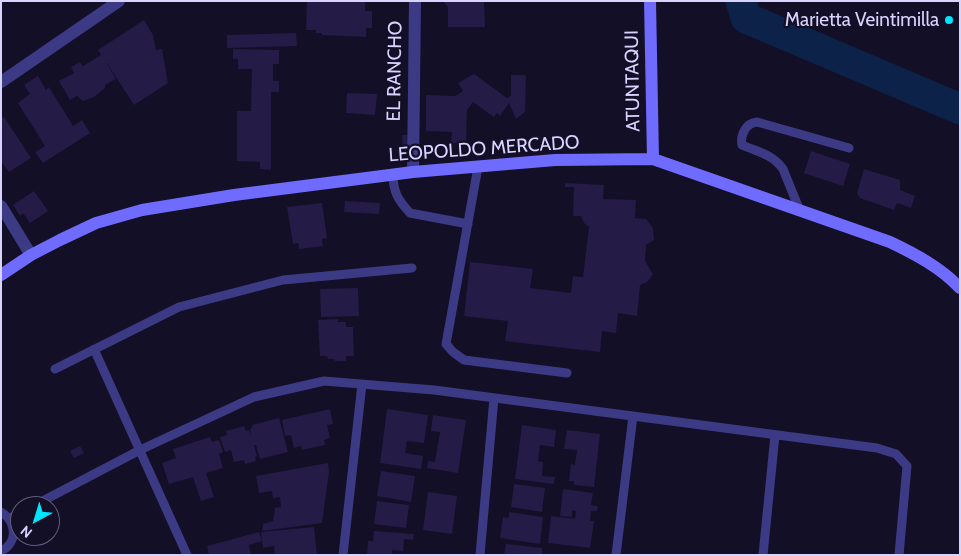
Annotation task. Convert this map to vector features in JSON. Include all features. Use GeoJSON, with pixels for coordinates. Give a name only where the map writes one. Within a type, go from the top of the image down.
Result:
{"type":"FeatureCollection","features":[{"type":"Feature","properties":{"kind":"street"},"geometry":{"type":"LineString","coordinates":[[1,82],[119,1]]}},
{"type":"Feature","properties":{"kind":"street","name":"EL RANCHO"},"geometry":{"type":"LineString","coordinates":[[413,172],[415,1]]}},
{"type":"Feature","properties":{"kind":"street","name":"ATUNTAQUI"},"geometry":{"type":"LineString","coordinates":[[650,1],[653,159]]}},
{"type":"Feature","properties":{"kind":"street","name":"LEOPOLDO MERCADO"},"geometry":{"type":"LineString","coordinates":[[1,275],[31,255],[96,223],[142,210],[234,195],[413,172],[555,160],[653,159],[890,242],[915,254],[938,269],[960,288]]}},
{"type":"Feature","properties":{"kind":"street"},"geometry":{"type":"LineString","coordinates":[[1,206],[31,255]]}},
{"type":"Feature","properties":{"kind":"lane"},"geometry":{"type":"LineString","coordinates":[[800,211],[784,168],[773,157],[742,145],[741,141],[747,126],[751,122],[757,122],[849,148]]}},
{"type":"Feature","properties":{"kind":"lane"},"geometry":{"type":"LineString","coordinates":[[478,167],[446,344],[464,360],[567,373]]}},
{"type":"Feature","properties":{"kind":"lane"},"geometry":{"type":"LineString","coordinates":[[393,174],[393,189],[403,206],[410,213],[468,224]]}},
{"type":"Feature","properties":{"kind":"lane"},"geometry":{"type":"LineString","coordinates":[[55,369],[179,307],[283,280],[412,268]]}},
{"type":"Feature","properties":{"kind":"lane"},"geometry":{"type":"LineString","coordinates":[[94,350],[187,555]]}},
{"type":"Feature","properties":{"kind":"lane"},"geometry":{"type":"LineString","coordinates":[[52,496],[140,450],[254,397],[324,381],[434,390],[876,448],[896,454],[908,466],[899,555]]}},
{"type":"Feature","properties":{"kind":"lane"},"geometry":{"type":"LineString","coordinates":[[343,555],[362,384]]}},
{"type":"Feature","properties":{"kind":"lane"},"geometry":{"type":"LineString","coordinates":[[480,555],[494,398]]}},
{"type":"Feature","properties":{"kind":"lane"},"geometry":{"type":"LineString","coordinates":[[616,555],[634,416]]}},
{"type":"Feature","properties":{"kind":"lane"},"geometry":{"type":"LineString","coordinates":[[763,555],[775,435]]}},
{"type":"Feature","properties":{"kind":"lane"},"geometry":{"type":"LineString","coordinates":[[1,512],[10,518]]}},
{"type":"Feature","properties":{"kind":"lane"},"geometry":{"type":"LineString","coordinates":[[1,550],[10,544]]}},
{"type":"Feature","properties":{"kind":"building"},"geometry":{"type":"Polygon","coordinates":[[[307,1],[365,1],[365,11],[372,11],[372,28],[366,28],[366,37],[322,35],[322,33],[316,33],[316,30],[306,30],[307,1]]]}},
{"type":"Feature","properties":{"kind":"building"},"geometry":{"type":"Polygon","coordinates":[[[443,1],[484,1],[485,27],[448,27],[448,7],[443,1]]]}},
{"type":"Feature","properties":{"kind":"building"},"geometry":{"type":"Polygon","coordinates":[[[144,20],[153,35],[156,50],[162,49],[168,83],[134,105],[105,60],[116,79],[105,85],[105,88],[94,97],[83,101],[77,96],[70,100],[59,81],[74,73],[71,67],[80,62],[83,66],[101,55],[98,50],[144,20]]]}},
{"type":"Feature","properties":{"kind":"building"},"geometry":{"type":"Polygon","coordinates":[[[296,33],[297,46],[227,48],[227,35],[296,33]]]}},
{"type":"Feature","properties":{"kind":"building"},"geometry":{"type":"Polygon","coordinates":[[[233,49],[279,50],[279,64],[273,64],[273,81],[279,81],[279,92],[271,92],[271,170],[260,169],[260,162],[237,161],[237,111],[251,111],[252,69],[238,69],[238,59],[233,59],[233,49]]]}},
{"type":"Feature","properties":{"kind":"building"},"geometry":{"type":"Polygon","coordinates":[[[474,74],[507,98],[511,96],[511,75],[526,75],[525,112],[516,119],[509,103],[500,116],[497,113],[494,117],[473,102],[467,110],[466,143],[451,143],[452,132],[426,131],[426,95],[455,96],[463,91],[458,83],[474,74]]]}},
{"type":"Feature","properties":{"kind":"building"},"geometry":{"type":"Polygon","coordinates":[[[38,76],[46,90],[49,87],[73,126],[82,120],[90,133],[43,163],[35,152],[45,146],[18,103],[30,94],[24,85],[38,76]]]}},
{"type":"Feature","properties":{"kind":"building"},"geometry":{"type":"Polygon","coordinates":[[[347,93],[377,94],[375,115],[346,113],[347,93]]]}},
{"type":"Feature","properties":{"kind":"building"},"geometry":{"type":"Polygon","coordinates":[[[4,117],[31,158],[9,172],[1,161],[1,118],[4,117]]]}},
{"type":"Feature","properties":{"kind":"building"},"geometry":{"type":"Polygon","coordinates":[[[402,135],[411,135],[412,151],[403,151],[402,135]]]}},
{"type":"Feature","properties":{"kind":"building"},"geometry":{"type":"Polygon","coordinates":[[[811,151],[850,164],[843,186],[804,173],[811,151]]]}},
{"type":"Feature","properties":{"kind":"building"},"geometry":{"type":"Polygon","coordinates":[[[864,169],[900,180],[900,190],[915,196],[911,208],[897,203],[894,210],[860,198],[857,193],[864,169]]]}},
{"type":"Feature","properties":{"kind":"building"},"geometry":{"type":"Polygon","coordinates":[[[565,183],[604,185],[603,199],[636,200],[635,218],[646,219],[653,228],[654,240],[646,245],[645,261],[653,274],[647,282],[640,285],[637,316],[618,313],[616,333],[602,331],[600,352],[505,341],[508,321],[464,316],[470,262],[533,269],[530,288],[571,293],[573,276],[583,277],[589,227],[584,223],[581,216],[573,216],[574,187],[565,187],[565,183]]]}},
{"type":"Feature","properties":{"kind":"building"},"geometry":{"type":"Polygon","coordinates":[[[34,191],[48,211],[30,223],[23,213],[20,216],[13,205],[34,191]]]}},
{"type":"Feature","properties":{"kind":"building"},"geometry":{"type":"Polygon","coordinates":[[[345,201],[380,203],[379,214],[344,212],[345,201]]]}},
{"type":"Feature","properties":{"kind":"building"},"geometry":{"type":"Polygon","coordinates":[[[322,203],[327,238],[322,239],[323,246],[299,249],[298,243],[293,244],[287,207],[322,203]]]}},
{"type":"Feature","properties":{"kind":"building"},"geometry":{"type":"Polygon","coordinates":[[[358,288],[359,316],[321,317],[320,289],[358,288]]]}},
{"type":"Feature","properties":{"kind":"building"},"geometry":{"type":"Polygon","coordinates":[[[338,319],[338,322],[346,322],[346,327],[353,327],[354,356],[346,356],[346,361],[335,361],[335,359],[328,359],[327,356],[320,356],[318,320],[338,319]]]}},
{"type":"Feature","properties":{"kind":"building"},"geometry":{"type":"Polygon","coordinates":[[[330,409],[333,424],[327,425],[330,438],[324,440],[325,445],[302,450],[301,446],[294,448],[291,435],[285,436],[282,420],[330,409]]]}},
{"type":"Feature","properties":{"kind":"building"},"geometry":{"type":"Polygon","coordinates":[[[387,409],[428,415],[424,443],[407,441],[405,453],[423,456],[421,469],[380,463],[387,409]]]}},
{"type":"Feature","properties":{"kind":"building"},"geometry":{"type":"Polygon","coordinates":[[[433,415],[466,420],[458,473],[427,468],[428,461],[435,462],[440,432],[431,431],[433,415]]]}},
{"type":"Feature","properties":{"kind":"building"},"geometry":{"type":"Polygon","coordinates":[[[279,418],[288,452],[260,459],[256,445],[254,445],[257,456],[255,457],[256,461],[245,464],[244,460],[234,462],[231,450],[225,452],[220,437],[227,435],[226,431],[244,426],[246,431],[249,430],[251,436],[250,429],[252,425],[279,418]]]}},
{"type":"Feature","properties":{"kind":"building"},"geometry":{"type":"Polygon","coordinates":[[[522,425],[556,430],[554,447],[540,445],[538,461],[543,462],[542,476],[555,477],[554,484],[515,479],[522,425]]]}},
{"type":"Feature","properties":{"kind":"building"},"geometry":{"type":"Polygon","coordinates":[[[567,430],[600,434],[594,487],[574,485],[574,481],[569,481],[571,464],[575,465],[577,450],[564,449],[567,430]]]}},
{"type":"Feature","properties":{"kind":"building"},"geometry":{"type":"Polygon","coordinates":[[[210,437],[212,442],[219,440],[223,452],[219,454],[223,468],[206,473],[214,497],[201,501],[193,477],[169,484],[162,463],[176,458],[173,449],[210,437]]]}},
{"type":"Feature","properties":{"kind":"building"},"geometry":{"type":"Polygon","coordinates":[[[80,446],[84,453],[74,458],[70,451],[80,446]]]}},
{"type":"Feature","properties":{"kind":"building"},"geometry":{"type":"Polygon","coordinates":[[[328,463],[329,472],[322,523],[262,531],[263,524],[273,521],[275,508],[281,507],[280,497],[273,498],[272,491],[259,493],[256,476],[328,463]]]}},
{"type":"Feature","properties":{"kind":"building"},"geometry":{"type":"Polygon","coordinates":[[[381,471],[415,476],[411,502],[377,496],[381,471]]]}},
{"type":"Feature","properties":{"kind":"building"},"geometry":{"type":"Polygon","coordinates":[[[514,484],[545,488],[542,512],[511,507],[514,484]]]}},
{"type":"Feature","properties":{"kind":"building"},"geometry":{"type":"Polygon","coordinates":[[[563,489],[593,493],[591,505],[598,506],[597,511],[591,511],[590,521],[594,521],[590,548],[548,543],[551,516],[575,519],[576,511],[572,510],[572,517],[560,516],[563,489]]]}},
{"type":"Feature","properties":{"kind":"building"},"geometry":{"type":"Polygon","coordinates":[[[428,492],[457,496],[452,534],[423,530],[428,492]]]}},
{"type":"Feature","properties":{"kind":"building"},"geometry":{"type":"Polygon","coordinates":[[[377,501],[409,505],[406,528],[374,524],[377,501]]]}},
{"type":"Feature","properties":{"kind":"building"},"geometry":{"type":"Polygon","coordinates":[[[509,512],[543,517],[540,544],[500,538],[503,517],[509,518],[509,512]]]}},
{"type":"Feature","properties":{"kind":"building"},"geometry":{"type":"Polygon","coordinates":[[[314,527],[317,555],[275,555],[274,546],[263,548],[261,532],[314,527]]]}},
{"type":"Feature","properties":{"kind":"building"},"geometry":{"type":"Polygon","coordinates":[[[374,531],[414,534],[413,540],[404,539],[403,551],[392,550],[392,555],[367,555],[368,541],[373,541],[374,531]]]}},
{"type":"Feature","properties":{"kind":"building"},"geometry":{"type":"Polygon","coordinates":[[[259,532],[262,541],[249,545],[251,555],[209,555],[207,546],[259,532]]]}},
{"type":"Feature","properties":{"kind":"building"},"geometry":{"type":"Polygon","coordinates":[[[506,544],[542,548],[542,555],[504,555],[506,544]]]}},
{"type":"Feature","properties":{"kind":"waterway"},"geometry":{"type":"LineString","coordinates":[[741,1],[746,18],[960,109]]}},
{"type":"Feature","properties":{"kind":"place","name":"Marietta Veintimilla"},"geometry":{"type":"Point","coordinates":[949,20]}}]}
